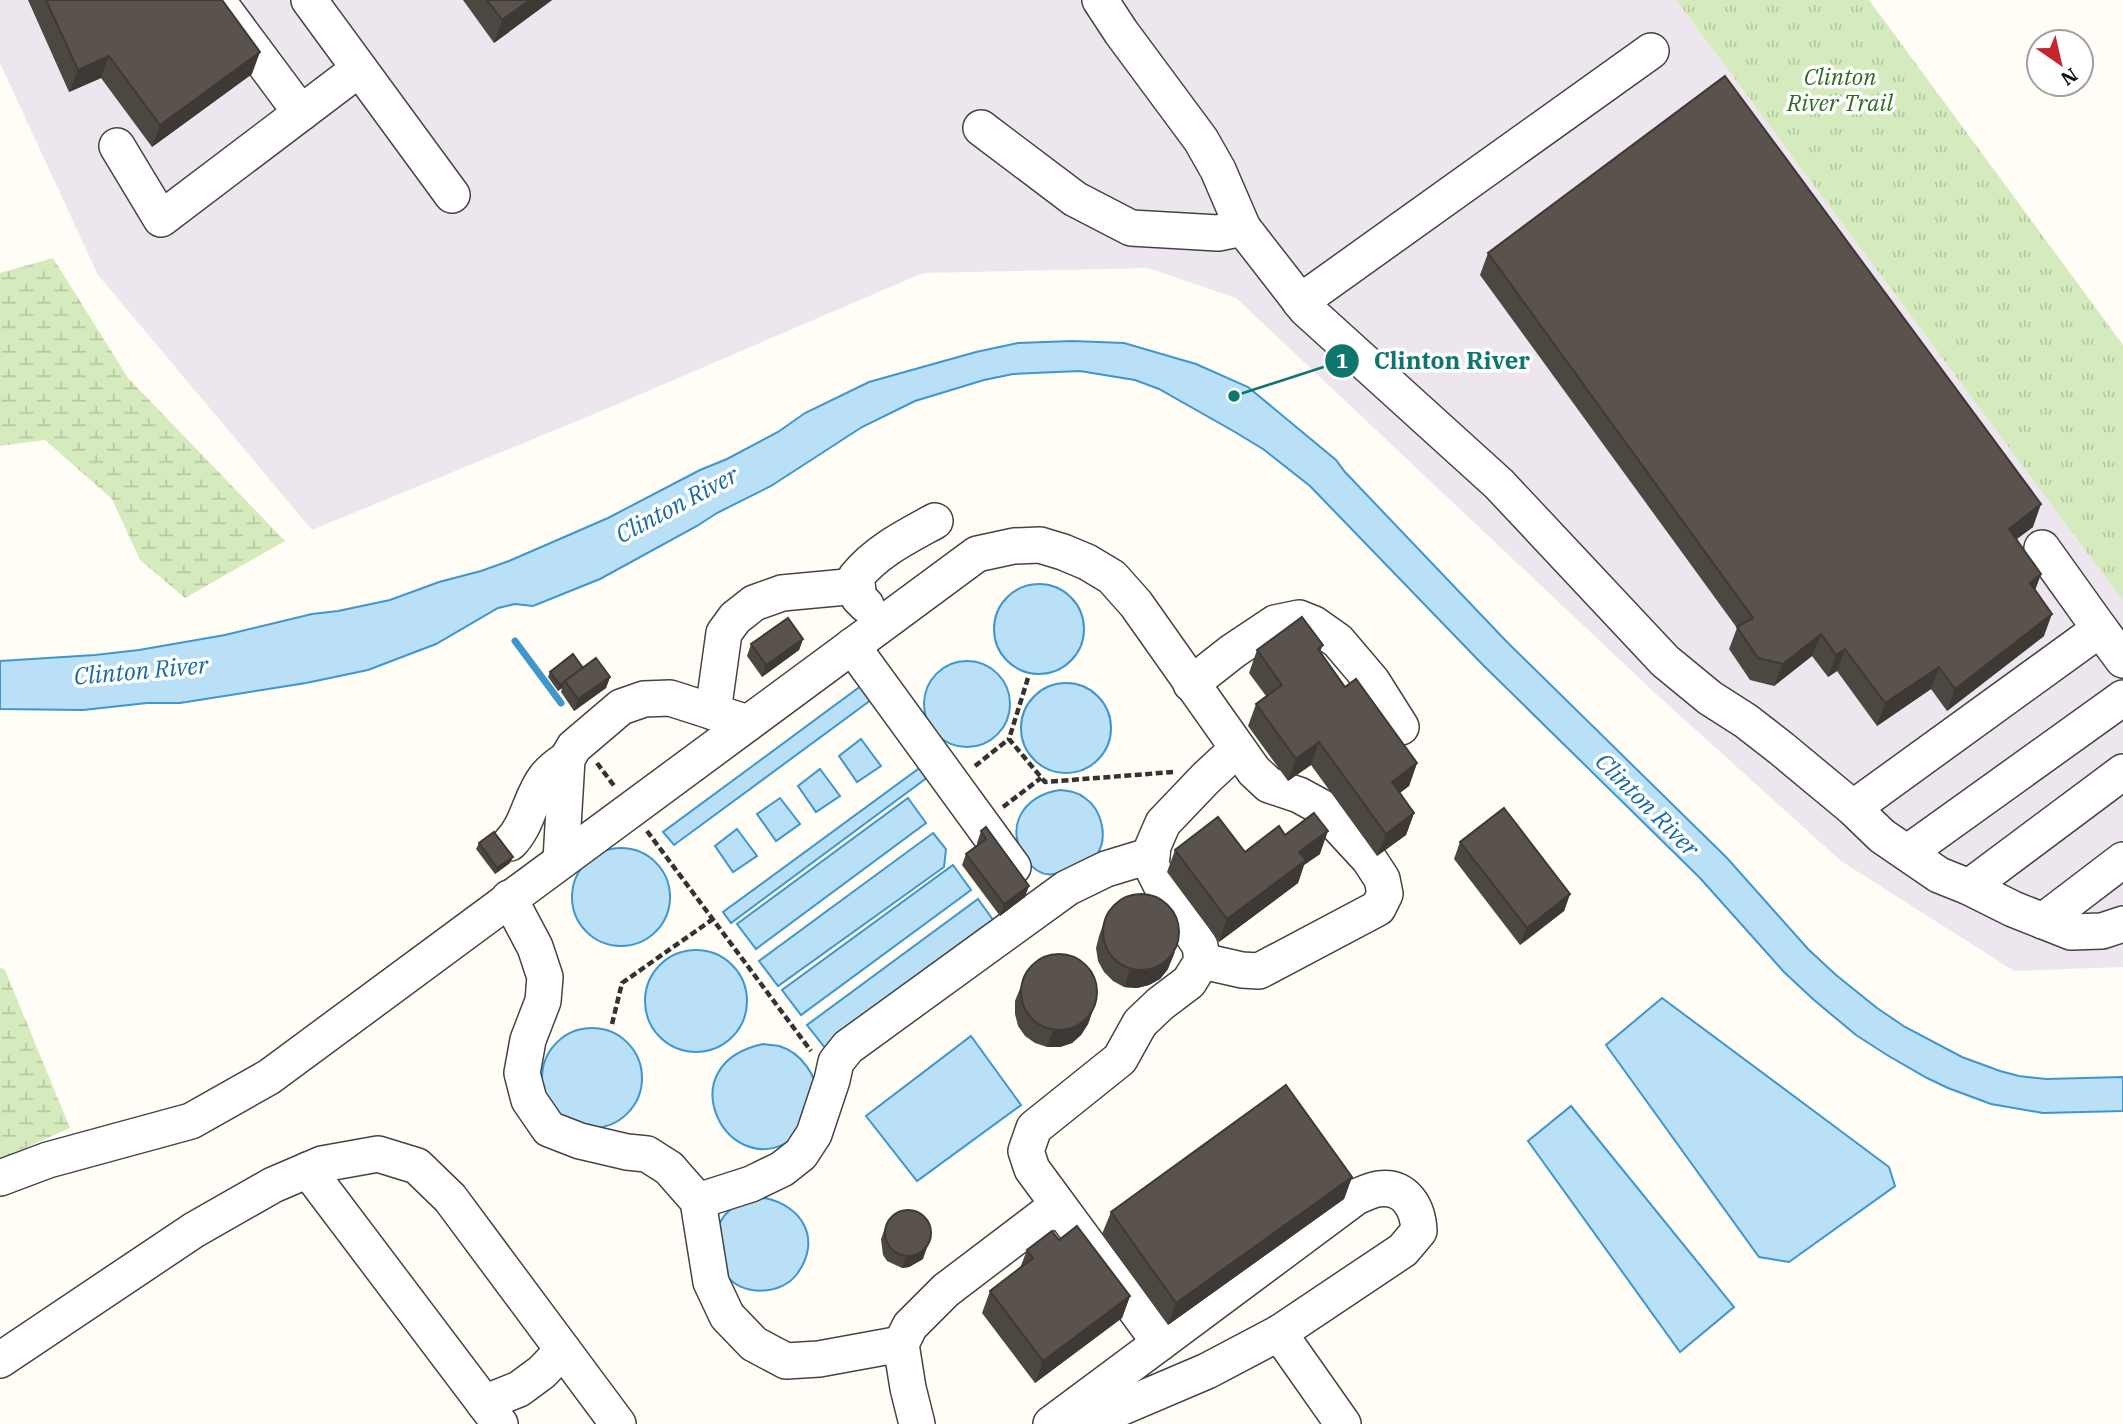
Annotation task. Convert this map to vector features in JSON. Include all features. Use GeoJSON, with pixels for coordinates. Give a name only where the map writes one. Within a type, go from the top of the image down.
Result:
{"type":"FeatureCollection","features":[{"type":"Feature","properties":{"kind":"street"},"geometry":{"type":"LineString","coordinates":[[217,0],[301,113]]}},
{"type":"Feature","properties":{"kind":"street"},"geometry":{"type":"LineString","coordinates":[[309,0],[453,195]]}},
{"type":"Feature","properties":{"kind":"street"},"geometry":{"type":"LineString","coordinates":[[1100,0],[1201,140],[1218,170],[1244,228],[1300,302],[1499,484],[1665,662],[1710,698],[1755,728],[1853,808],[1882,836],[1939,875],[2071,932],[2102,931],[2123,924]]}},
{"type":"Feature","properties":{"kind":"street"},"geometry":{"type":"LineString","coordinates":[[1300,302],[1651,51]]}},
{"type":"Feature","properties":{"kind":"street"},"geometry":{"type":"LineString","coordinates":[[117,146],[161,219],[359,69]]}},
{"type":"Feature","properties":{"kind":"street"},"geometry":{"type":"LineString","coordinates":[[981,128],[1075,200],[1131,228],[1218,233],[1244,228]]}},
{"type":"Feature","properties":{"kind":"street"},"geometry":{"type":"LineString","coordinates":[[883,623],[859,598],[856,577],[867,563],[888,547],[934,521]]}},
{"type":"Feature","properties":{"kind":"street"},"geometry":{"type":"LineString","coordinates":[[0,1178],[48,1160],[191,1121],[269,1077],[977,554],[1014,546],[1040,545],[1087,562],[1112,577],[1136,604],[1191,684],[1226,759],[1254,771],[1269,785],[1299,795],[1321,807],[1369,859],[1382,878],[1385,894],[1378,908],[1259,971],[1202,961]]}},
{"type":"Feature","properties":{"kind":"street"},"geometry":{"type":"LineString","coordinates":[[2042,548],[2123,660]]}},
{"type":"Feature","properties":{"kind":"street"},"geometry":{"type":"LineString","coordinates":[[713,712],[724,633],[735,618],[754,603],[782,593],[857,586]]}},
{"type":"Feature","properties":{"kind":"street"},"geometry":{"type":"LineString","coordinates":[[1191,684],[1275,623],[1299,618],[1314,624],[1338,641],[1372,681],[1401,727]]}},
{"type":"Feature","properties":{"kind":"street"},"geometry":{"type":"LineString","coordinates":[[1853,808],[2100,629]]}},
{"type":"Feature","properties":{"kind":"street"},"geometry":{"type":"LineString","coordinates":[[852,646],[1041,907]]}},
{"type":"Feature","properties":{"kind":"street"},"geometry":{"type":"LineString","coordinates":[[510,843],[520,833],[546,777],[621,707],[644,699],[670,698],[748,723]]}},
{"type":"Feature","properties":{"kind":"street"},"geometry":{"type":"LineString","coordinates":[[1907,853],[2123,698]]}},
{"type":"Feature","properties":{"kind":"street"},"geometry":{"type":"LineString","coordinates":[[561,860],[574,750]]}},
{"type":"Feature","properties":{"kind":"street"},"geometry":{"type":"LineString","coordinates":[[1160,1343],[1032,1169],[1026,1151],[1034,1128],[1120,1059],[1140,1023],[1189,982],[1202,961],[1200,946],[1157,877],[1152,865],[1153,846],[1163,823],[1226,759]]}},
{"type":"Feature","properties":{"kind":"street"},"geometry":{"type":"LineString","coordinates":[[1969,887],[2123,772]]}},
{"type":"Feature","properties":{"kind":"street"},"geometry":{"type":"LineString","coordinates":[[698,1201],[751,1184],[782,1169],[802,1154],[814,1134],[836,1062],[848,1047],[1067,888],[1106,869],[1152,855]]}},
{"type":"Feature","properties":{"kind":"street"},"geometry":{"type":"LineString","coordinates":[[2043,921],[2123,860]]}},
{"type":"Feature","properties":{"kind":"street"},"geometry":{"type":"LineString","coordinates":[[509,898],[535,947],[545,977],[543,1001],[528,1040],[522,1073],[529,1100],[549,1129],[580,1141],[647,1154],[669,1168],[698,1201],[711,1282],[727,1316],[754,1344],[786,1361],[819,1359],[901,1344]]}},
{"type":"Feature","properties":{"kind":"street"},"geometry":{"type":"LineString","coordinates":[[0,1360],[194,1230],[272,1185],[322,1164],[378,1154],[417,1166],[450,1198],[618,1424]]}},
{"type":"Feature","properties":{"kind":"street"},"geometry":{"type":"LineString","coordinates":[[308,1170],[492,1413],[563,1350]]}},
{"type":"Feature","properties":{"kind":"street"},"geometry":{"type":"LineString","coordinates":[[1051,1424],[1356,1197],[1377,1189],[1397,1190],[1410,1200],[1419,1216],[1419,1231],[1403,1250],[1279,1333],[1207,1371],[1120,1408],[1061,1424]]}},
{"type":"Feature","properties":{"kind":"street"},"geometry":{"type":"LineString","coordinates":[[918,1424],[908,1388],[901,1344],[910,1326],[946,1290],[1058,1205]]}},
{"type":"Feature","properties":{"kind":"street"},"geometry":{"type":"LineString","coordinates":[[1279,1333],[1343,1424]]}},
{"type":"Feature","properties":{"kind":"path"},"geometry":{"type":"LineString","coordinates":[[952,783],[1009,739],[1028,678]]}},
{"type":"Feature","properties":{"kind":"path"},"geometry":{"type":"LineString","coordinates":[[1009,739],[1045,782],[1226,759]]}},
{"type":"Feature","properties":{"kind":"path"},"geometry":{"type":"LineString","coordinates":[[574,750],[631,809],[832,1080]]}},
{"type":"Feature","properties":{"kind":"path"},"geometry":{"type":"LineString","coordinates":[[981,823],[1041,778]]}},
{"type":"Feature","properties":{"kind":"path"},"geometry":{"type":"LineString","coordinates":[[612,1024],[622,983],[713,919]]}},
{"type":"Feature","properties":{"kind":"shaded area"},"geometry":{"type":"Polygon","coordinates":[[[0,0],[1676,0],[2123,601],[2123,967],[2014,971],[1841,861],[1657,695],[1236,298],[1148,268],[923,273],[599,412],[312,530],[98,275],[0,63],[0,0]]]}},
{"type":"Feature","properties":{"kind":"green space","name":"Clinton River Trail"},"geometry":{"type":"Polygon","coordinates":[[[1676,0],[1869,0],[2123,345],[2123,601],[1676,0]]]}},
{"type":"Feature","properties":{"kind":"green space"},"geometry":{"type":"Polygon","coordinates":[[[53,258],[128,378],[285,541],[185,598],[140,560],[112,499],[45,440],[0,446],[0,273],[53,258]]]}},
{"type":"Feature","properties":{"kind":"green space"},"geometry":{"type":"Polygon","coordinates":[[[0,967],[5,970],[70,1128],[0,1159],[0,967]]]}},
{"type":"Feature","properties":{"kind":"water"},"geometry":{"type":"Polygon","coordinates":[[[1018,343],[1124,343],[1196,364],[1248,387],[1336,460],[1507,642],[1727,858],[1808,949],[1836,975],[1905,1027],[1962,1057],[2000,1071],[2046,1079],[2123,1077],[2123,1111],[2043,1113],[1991,1104],[1927,1078],[1856,1035],[1784,972],[1700,878],[1483,665],[1310,486],[1263,449],[1235,432],[1159,389],[1135,380],[1080,371],[1013,374],[915,401],[862,427],[771,486],[600,579],[533,606],[515,604],[498,608],[436,644],[368,670],[180,703],[147,703],[83,710],[0,709],[0,661],[139,650],[390,600],[509,561],[608,518],[700,470],[727,459],[778,432],[805,413],[869,382],[1018,343]]]}},
{"type":"Feature","properties":{"kind":"water"},"geometry":{"type":"Polygon","coordinates":[[[1039,584],[1056,588],[1071,597],[1080,612],[1084,629],[1080,646],[1071,661],[1056,670],[1039,674],[1022,670],[1007,661],[998,646],[994,629],[998,612],[1007,597],[1022,588],[1039,584]]]}},
{"type":"Feature","properties":{"kind":"water"},"geometry":{"type":"Polygon","coordinates":[[[967,661],[984,664],[998,673],[1007,687],[1010,704],[1007,721],[998,735],[984,744],[967,747],[950,744],[936,735],[927,721],[924,704],[927,687],[936,673],[950,664],[967,661]]]}},
{"type":"Feature","properties":{"kind":"water"},"geometry":{"type":"Polygon","coordinates":[[[865,683],[875,697],[674,845],[663,832],[865,683]]]}},
{"type":"Feature","properties":{"kind":"water"},"geometry":{"type":"Polygon","coordinates":[[[1057,683],[1075,683],[1091,690],[1104,703],[1111,719],[1111,737],[1104,753],[1091,766],[1075,773],[1057,773],[1041,766],[1028,753],[1021,737],[1021,719],[1028,703],[1041,690],[1057,683]]]}},
{"type":"Feature","properties":{"kind":"water"},"geometry":{"type":"Polygon","coordinates":[[[861,739],[881,766],[857,782],[839,756],[861,739]]]}},
{"type":"Feature","properties":{"kind":"water"},"geometry":{"type":"Polygon","coordinates":[[[925,764],[932,774],[731,923],[723,912],[925,764]]]}},
{"type":"Feature","properties":{"kind":"water"},"geometry":{"type":"Polygon","coordinates":[[[820,769],[840,796],[816,812],[798,786],[820,769]]]}},
{"type":"Feature","properties":{"kind":"water"},"geometry":{"type":"Polygon","coordinates":[[[1060,790],[1079,794],[1091,803],[1102,825],[1102,841],[1100,849],[1091,861],[1057,874],[1044,874],[1032,866],[1019,847],[1017,824],[1021,814],[1036,798],[1060,790]]]}},
{"type":"Feature","properties":{"kind":"water"},"geometry":{"type":"Polygon","coordinates":[[[780,798],[800,824],[776,841],[757,814],[780,798]]]}},
{"type":"Feature","properties":{"kind":"water"},"geometry":{"type":"Polygon","coordinates":[[[908,798],[926,823],[756,949],[737,924],[908,798]]]}},
{"type":"Feature","properties":{"kind":"water"},"geometry":{"type":"Polygon","coordinates":[[[737,829],[757,856],[733,872],[715,846],[737,829]]]}},
{"type":"Feature","properties":{"kind":"water"},"geometry":{"type":"Polygon","coordinates":[[[933,833],[946,849],[944,867],[778,986],[759,961],[933,833]]]}},
{"type":"Feature","properties":{"kind":"water"},"geometry":{"type":"Polygon","coordinates":[[[621,848],[640,852],[655,863],[666,878],[670,897],[666,916],[655,931],[640,942],[621,946],[602,942],[587,931],[576,916],[572,897],[576,878],[587,863],[602,852],[621,848]]]}},
{"type":"Feature","properties":{"kind":"water"},"geometry":{"type":"Polygon","coordinates":[[[953,865],[971,890],[801,1015],[782,990],[953,865]]]}},
{"type":"Feature","properties":{"kind":"water"},"geometry":{"type":"Polygon","coordinates":[[[978,899],[996,924],[826,1049],[807,1025],[978,899]]]}},
{"type":"Feature","properties":{"kind":"water"},"geometry":{"type":"Polygon","coordinates":[[[696,950],[715,954],[732,965],[743,982],[747,1001],[743,1020],[732,1037],[715,1048],[696,1052],[677,1048],[660,1037],[649,1020],[645,1001],[649,982],[660,965],[677,954],[696,950]]]}},
{"type":"Feature","properties":{"kind":"water"},"geometry":{"type":"Polygon","coordinates":[[[1662,998],[1889,1167],[1895,1186],[1789,1262],[1759,1257],[1606,1045],[1662,998]]]}},
{"type":"Feature","properties":{"kind":"water"},"geometry":{"type":"Polygon","coordinates":[[[592,1028],[611,1032],[628,1042],[638,1059],[642,1078],[638,1097],[628,1114],[611,1124],[592,1128],[573,1124],[556,1114],[546,1097],[542,1078],[546,1059],[556,1042],[573,1032],[592,1028]]]}},
{"type":"Feature","properties":{"kind":"water"},"geometry":{"type":"Polygon","coordinates":[[[971,1036],[1021,1105],[917,1181],[866,1116],[971,1036]]]}},
{"type":"Feature","properties":{"kind":"water"},"geometry":{"type":"Polygon","coordinates":[[[763,1044],[787,1049],[801,1060],[812,1074],[816,1100],[786,1143],[763,1149],[743,1144],[727,1131],[716,1113],[713,1093],[718,1073],[734,1055],[763,1044]]]}},
{"type":"Feature","properties":{"kind":"water"},"geometry":{"type":"Polygon","coordinates":[[[1571,1106],[1734,1307],[1680,1352],[1528,1141],[1571,1106]]]}},
{"type":"Feature","properties":{"kind":"water"},"geometry":{"type":"Polygon","coordinates":[[[765,1198],[790,1208],[798,1217],[805,1226],[808,1249],[797,1274],[790,1281],[762,1291],[742,1287],[726,1275],[718,1231],[725,1215],[737,1205],[765,1198]]]}},
{"type":"Feature","properties":{"kind":"building"},"geometry":{"type":"Polygon","coordinates":[[[46,0],[222,0],[260,52],[160,125],[109,56],[78,70],[46,0]]]}},
{"type":"Feature","properties":{"kind":"building"},"geometry":{"type":"Polygon","coordinates":[[[487,0],[530,0],[502,20],[487,0]]]}},
{"type":"Feature","properties":{"kind":"building"},"geometry":{"type":"Polygon","coordinates":[[[1725,76],[2041,504],[2009,529],[2041,574],[2030,583],[2052,614],[1955,689],[1939,667],[1885,703],[1845,649],[1836,655],[1821,634],[1783,664],[1758,658],[1737,627],[1753,618],[1488,253],[1725,76]]]}},
{"type":"Feature","properties":{"kind":"building"},"geometry":{"type":"Polygon","coordinates":[[[1302,617],[1323,645],[1318,649],[1345,687],[1356,679],[1417,763],[1392,782],[1414,813],[1386,834],[1319,742],[1296,759],[1256,704],[1282,685],[1257,650],[1302,617]]]}},
{"type":"Feature","properties":{"kind":"building"},"geometry":{"type":"Polygon","coordinates":[[[788,618],[803,639],[766,665],[751,644],[788,618]]]}},
{"type":"Feature","properties":{"kind":"building"},"geometry":{"type":"Polygon","coordinates":[[[573,654],[583,668],[560,685],[550,672],[573,654]]]}},
{"type":"Feature","properties":{"kind":"building"},"geometry":{"type":"Polygon","coordinates":[[[596,658],[610,677],[578,699],[565,681],[596,658]]]}},
{"type":"Feature","properties":{"kind":"building"},"geometry":{"type":"Polygon","coordinates":[[[1504,808],[1570,894],[1527,928],[1460,842],[1504,808]]]}},
{"type":"Feature","properties":{"kind":"building"},"geometry":{"type":"Polygon","coordinates":[[[1314,813],[1328,831],[1299,852],[1306,860],[1227,919],[1175,850],[1218,817],[1245,852],[1279,826],[1285,835],[1314,813]]]}},
{"type":"Feature","properties":{"kind":"building"},"geometry":{"type":"Polygon","coordinates":[[[986,827],[1029,886],[1004,904],[966,854],[986,839],[981,831],[986,827]]]}},
{"type":"Feature","properties":{"kind":"building"},"geometry":{"type":"Polygon","coordinates":[[[494,832],[513,857],[497,868],[479,843],[494,832]]]}},
{"type":"Feature","properties":{"kind":"building"},"geometry":{"type":"Polygon","coordinates":[[[1134,894],[1148,894],[1162,900],[1173,911],[1179,932],[1176,947],[1168,959],[1148,970],[1134,970],[1120,964],[1109,953],[1103,939],[1103,925],[1109,911],[1120,900],[1134,894]]]}},
{"type":"Feature","properties":{"kind":"building"},"geometry":{"type":"Polygon","coordinates":[[[1059,954],[1074,957],[1086,965],[1094,977],[1097,992],[1094,1007],[1086,1019],[1074,1027],[1059,1030],[1044,1027],[1032,1019],[1024,1007],[1021,992],[1024,977],[1032,965],[1044,957],[1059,954]]]}},
{"type":"Feature","properties":{"kind":"building"},"geometry":{"type":"Polygon","coordinates":[[[1286,1085],[1352,1177],[1176,1303],[1111,1212],[1286,1085]]]}},
{"type":"Feature","properties":{"kind":"building"},"geometry":{"type":"Polygon","coordinates":[[[908,1210],[924,1217],[931,1233],[924,1249],[908,1256],[892,1249],[885,1233],[892,1217],[908,1210]]]}},
{"type":"Feature","properties":{"kind":"building"},"geometry":{"type":"Polygon","coordinates":[[[1077,1226],[1130,1296],[1043,1361],[990,1291],[1033,1258],[1027,1250],[1052,1231],[1059,1240],[1077,1226]]]}},
{"type":"Feature","properties":{"kind":"waterway"},"geometry":{"type":"LineString","coordinates":[[515,641],[561,703]]}},
{"type":"Feature","properties":{"kind":"place","name":"Clinton River"},"geometry":{"type":"Point","coordinates":[1234,396]}}]}
